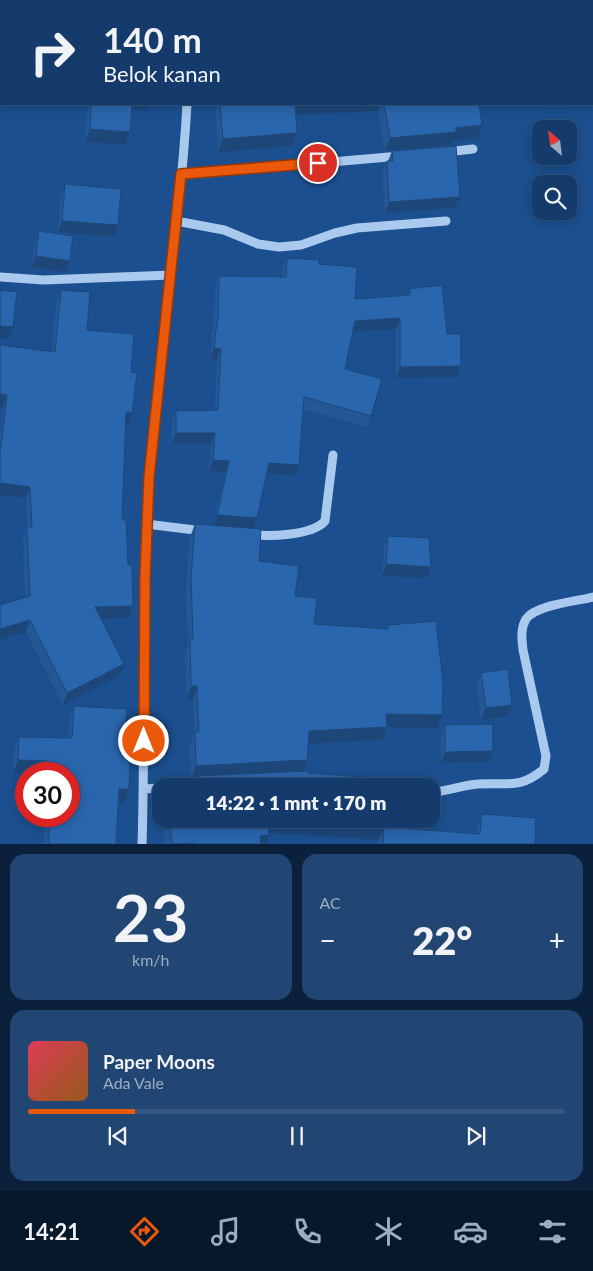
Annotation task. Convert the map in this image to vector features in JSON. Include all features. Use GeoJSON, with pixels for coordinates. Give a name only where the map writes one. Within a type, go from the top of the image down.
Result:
{"type":"FeatureCollection","features":[{"type":"Feature","properties":{"kind":"street"},"geometry":{"type":"LineString","coordinates":[[142,844],[146,524],[155,410],[171,275],[186,105]]}},
{"type":"Feature","properties":{"kind":"street"},"geometry":{"type":"LineString","coordinates":[[434,153],[473,149]]}},
{"type":"Feature","properties":{"kind":"street"},"geometry":{"type":"LineString","coordinates":[[181,174],[405,155]]}},
{"type":"Feature","properties":{"kind":"street"},"geometry":{"type":"LineString","coordinates":[[176,221],[224,230],[258,244],[279,247],[301,245],[335,233],[357,228],[446,221]]}},
{"type":"Feature","properties":{"kind":"street"},"geometry":{"type":"LineString","coordinates":[[0,278],[44,280],[171,275]]}},
{"type":"Feature","properties":{"kind":"street"},"geometry":{"type":"LineString","coordinates":[[234,533],[270,536],[314,530],[322,525],[325,521],[333,456]]}},
{"type":"Feature","properties":{"kind":"street"},"geometry":{"type":"LineString","coordinates":[[146,524],[210,532]]}},
{"type":"Feature","properties":{"kind":"street"},"geometry":{"type":"LineString","coordinates":[[440,790],[478,784],[511,785],[523,783],[544,768],[546,756],[521,634],[527,618],[538,610],[593,597]]}},
{"type":"Feature","properties":{"kind":"street"},"geometry":{"type":"LineString","coordinates":[[144,789],[152,789]]}},
{"type":"Feature","properties":{"kind":"building"},"geometry":{"type":"Polygon","coordinates":[[[91,105],[132,105],[130,132],[90,129],[91,105]]]}},
{"type":"Feature","properties":{"kind":"building"},"geometry":{"type":"Polygon","coordinates":[[[220,105],[295,105],[297,133],[223,139],[220,105]]]}},
{"type":"Feature","properties":{"kind":"building"},"geometry":{"type":"Polygon","coordinates":[[[384,105],[479,105],[482,125],[456,128],[456,132],[390,138],[384,105]]]}},
{"type":"Feature","properties":{"kind":"building"},"geometry":{"type":"Polygon","coordinates":[[[456,146],[460,197],[389,202],[387,161],[393,161],[392,151],[456,146]]]}},
{"type":"Feature","properties":{"kind":"building"},"geometry":{"type":"Polygon","coordinates":[[[65,184],[121,189],[118,225],[62,221],[65,184]]]}},
{"type":"Feature","properties":{"kind":"building"},"geometry":{"type":"Polygon","coordinates":[[[39,231],[73,236],[70,261],[36,256],[39,231]]]}},
{"type":"Feature","properties":{"kind":"building"},"geometry":{"type":"Polygon","coordinates":[[[287,258],[319,260],[319,264],[357,267],[355,299],[410,295],[409,289],[442,285],[447,334],[461,334],[461,366],[400,367],[400,318],[355,321],[345,369],[382,379],[371,416],[304,397],[299,465],[269,463],[257,518],[217,515],[229,461],[213,460],[215,433],[176,433],[176,411],[218,410],[221,349],[214,348],[218,321],[219,276],[286,277],[287,258]]]}},
{"type":"Feature","properties":{"kind":"building"},"geometry":{"type":"Polygon","coordinates":[[[0,290],[17,292],[13,327],[0,326],[0,290]]]}},
{"type":"Feature","properties":{"kind":"building"},"geometry":{"type":"Polygon","coordinates":[[[61,290],[90,292],[87,330],[134,334],[131,372],[137,373],[132,413],[126,413],[122,520],[126,520],[128,565],[132,565],[133,606],[95,607],[124,664],[67,693],[30,620],[0,629],[0,605],[30,596],[27,527],[32,527],[30,487],[0,483],[0,454],[7,395],[0,394],[0,345],[55,352],[61,290]]]}},
{"type":"Feature","properties":{"kind":"building"},"geometry":{"type":"Polygon","coordinates":[[[195,524],[261,529],[259,561],[299,566],[295,596],[317,598],[314,624],[388,629],[388,625],[436,621],[443,682],[442,715],[386,714],[387,727],[309,731],[307,760],[196,766],[195,732],[199,732],[197,686],[191,686],[190,640],[193,640],[191,577],[195,524]]]}},
{"type":"Feature","properties":{"kind":"building"},"geometry":{"type":"Polygon","coordinates":[[[388,536],[429,538],[431,567],[386,564],[388,536]]]}},
{"type":"Feature","properties":{"kind":"building"},"geometry":{"type":"Polygon","coordinates":[[[508,669],[512,705],[486,708],[481,673],[508,669]]]}},
{"type":"Feature","properties":{"kind":"building"},"geometry":{"type":"Polygon","coordinates":[[[74,706],[127,709],[124,740],[131,741],[129,789],[119,789],[116,843],[121,844],[49,844],[49,827],[80,827],[80,762],[18,760],[19,737],[72,738],[74,706]]]}},
{"type":"Feature","properties":{"kind":"building"},"geometry":{"type":"Polygon","coordinates":[[[493,724],[493,751],[445,752],[445,725],[493,724]]]}},
{"type":"Feature","properties":{"kind":"building"},"geometry":{"type":"Polygon","coordinates":[[[308,771],[308,773],[376,778],[197,778],[197,776],[308,771]]]}},
{"type":"Feature","properties":{"kind":"building"},"geometry":{"type":"Polygon","coordinates":[[[482,814],[536,818],[535,844],[383,844],[384,828],[480,834],[482,814]]]}},
{"type":"Feature","properties":{"kind":"building"},"geometry":{"type":"Polygon","coordinates":[[[170,828],[269,828],[269,835],[260,836],[261,844],[172,844],[170,828]]]}},
{"type":"Feature","properties":{"kind":"route"},"geometry":{"type":"LineString","coordinates":[[144,741],[146,524],[149,477],[181,174],[318,163]]}}]}
